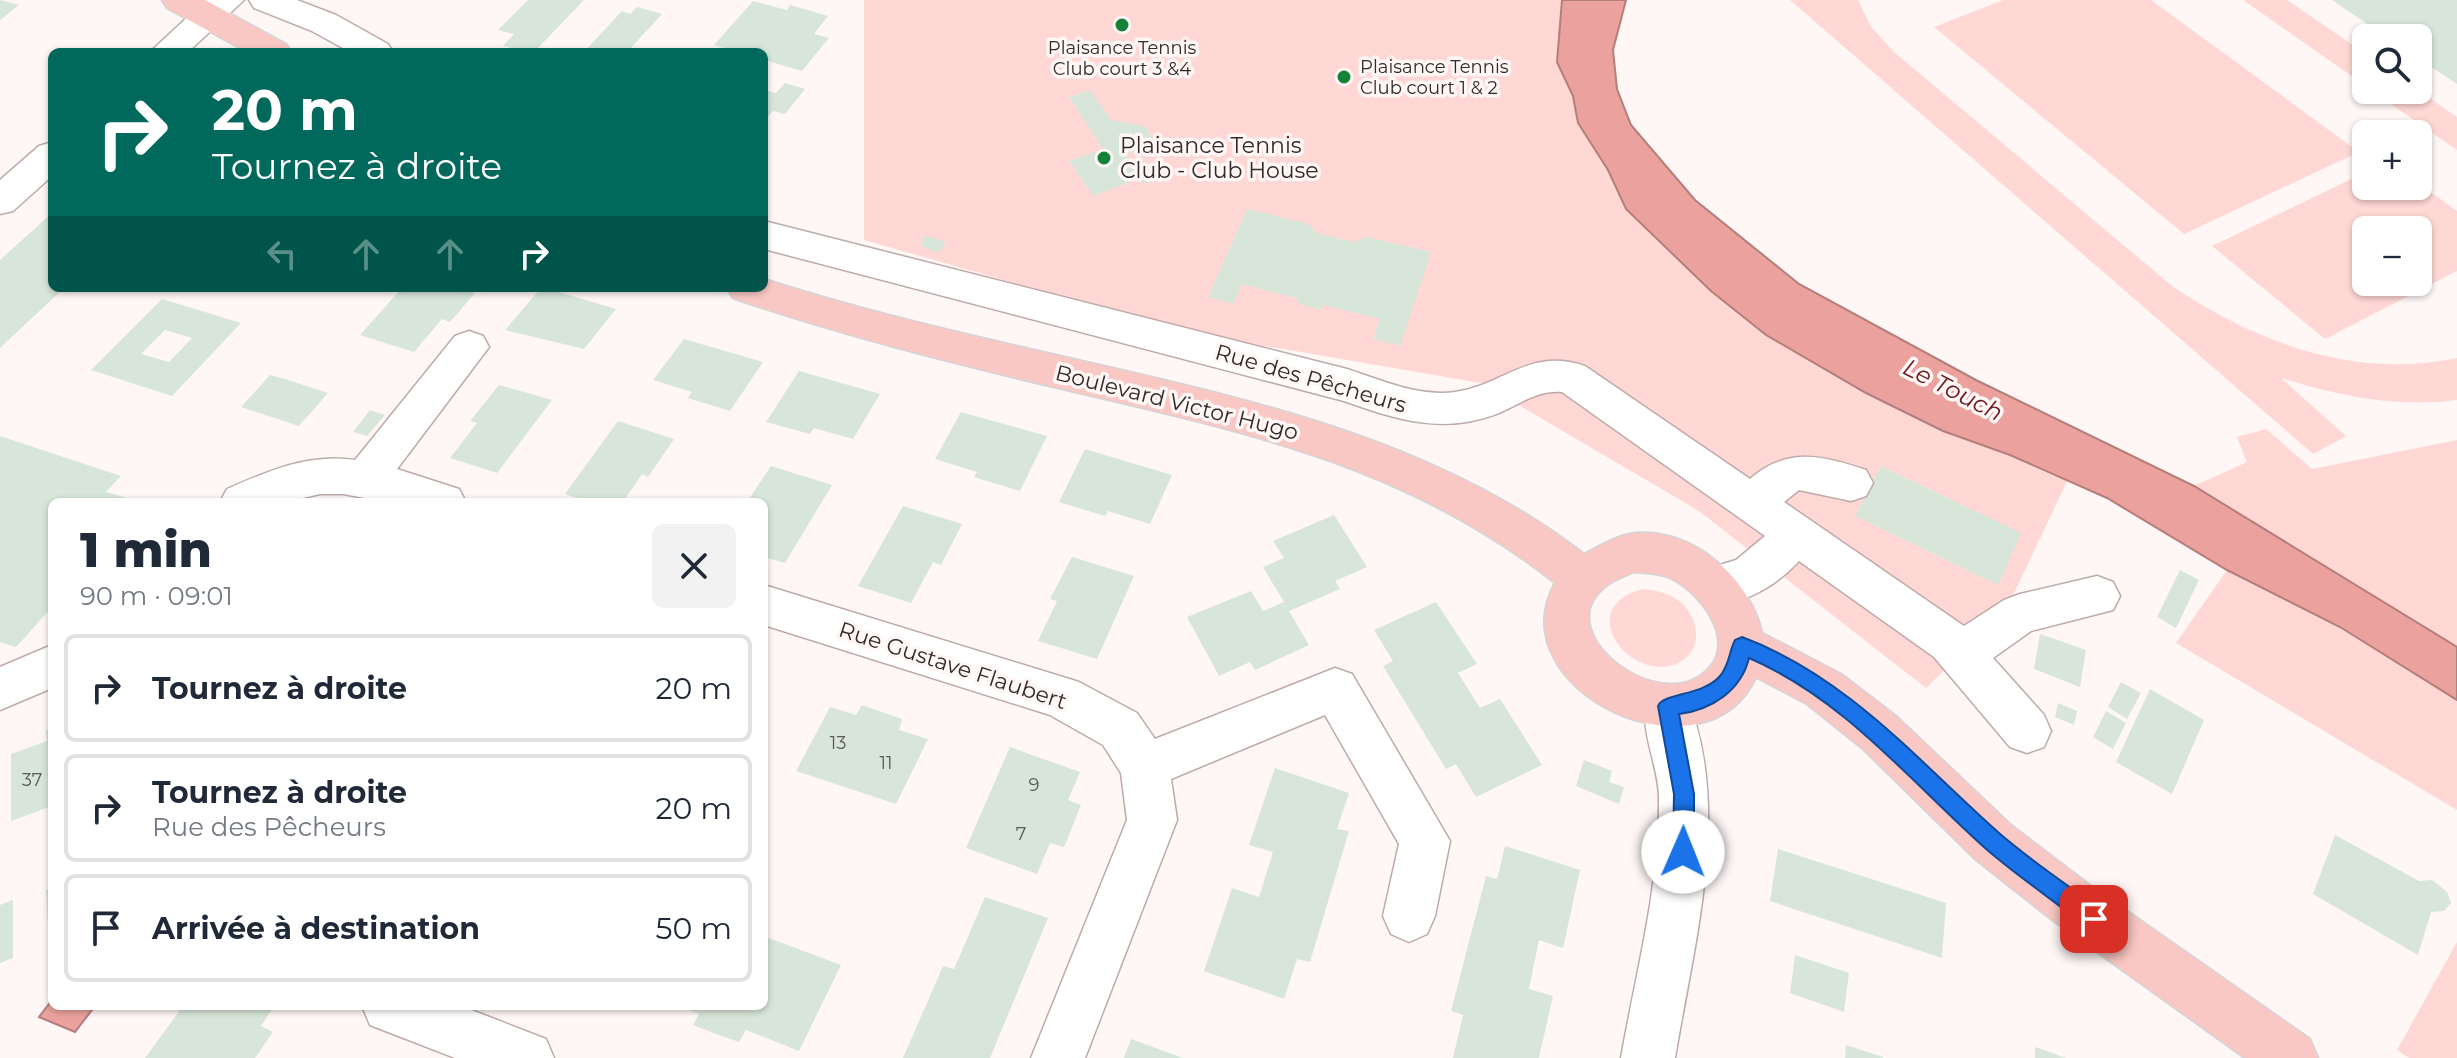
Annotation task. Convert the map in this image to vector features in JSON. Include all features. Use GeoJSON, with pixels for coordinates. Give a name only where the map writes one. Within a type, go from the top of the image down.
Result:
{"type":"FeatureCollection","features":[{"type":"Feature","properties":{"kind":"main road"},"geometry":{"type":"LineString","coordinates":[[205,5],[268,48]]}},
{"type":"Feature","properties":{"kind":"main road","name":"Boulevard Victor Hugo"},"geometry":{"type":"LineString","coordinates":[[759,292],[809,309],[1164,396],[1354,448],[1454,493],[1556,556],[1580,577]]}},
{"type":"Feature","properties":{"kind":"main road"},"geometry":{"type":"LineString","coordinates":[[1630,553],[1660,555],[1690,566],[1716,585],[1735,614],[1742,646],[1737,665],[1727,682],[1711,695],[1691,704],[1667,706],[1642,703],[1617,693],[1596,677],[1580,658],[1569,637],[1566,616],[1570,595],[1580,577],[1601,561],[1630,553]]}},
{"type":"Feature","properties":{"kind":"main road"},"geometry":{"type":"LineString","coordinates":[[1742,646],[1824,689],[1879,732],[1993,842],[2069,901],[2291,1058]]}},
{"type":"Feature","properties":{"kind":"street"},"geometry":{"type":"LineString","coordinates":[[170,48],[205,5],[257,0]]}},
{"type":"Feature","properties":{"kind":"street"},"geometry":{"type":"LineString","coordinates":[[266,0],[324,23],[369,48]]}},
{"type":"Feature","properties":{"kind":"street"},"geometry":{"type":"LineString","coordinates":[[0,201],[27,166]]}},
{"type":"Feature","properties":{"kind":"street","name":"Rue des Pêcheurs"},"geometry":{"type":"LineString","coordinates":[[768,236],[1347,385],[1418,408],[1455,409],[1497,398],[1528,378],[1550,373],[1571,377],[1950,642],[2027,731]]}},
{"type":"Feature","properties":{"kind":"street"},"geometry":{"type":"LineString","coordinates":[[366,477],[469,347]]}},
{"type":"Feature","properties":{"kind":"street"},"geometry":{"type":"LineString","coordinates":[[1754,504],[1778,477],[1793,471],[1814,472],[1851,483]]}},
{"type":"Feature","properties":{"kind":"street"},"geometry":{"type":"LineString","coordinates":[[250,498],[283,482],[324,473],[366,477],[432,498]]}},
{"type":"Feature","properties":{"kind":"street"},"geometry":{"type":"LineString","coordinates":[[1716,585],[1744,580],[1769,565],[1795,533]]}},
{"type":"Feature","properties":{"kind":"street"},"geometry":{"type":"LineString","coordinates":[[1960,654],[2020,614],[2097,596]]}},
{"type":"Feature","properties":{"kind":"street","name":"Rue Gustave Flaubert"},"geometry":{"type":"LineString","coordinates":[[768,606],[1062,697],[1120,729],[1145,766],[1152,820],[1058,1058]]}},
{"type":"Feature","properties":{"kind":"street"},"geometry":{"type":"LineString","coordinates":[[0,689],[48,668]]}},
{"type":"Feature","properties":{"kind":"street"},"geometry":{"type":"LineString","coordinates":[[1145,766],[1335,689],[1425,841],[1409,916]]}},
{"type":"Feature","properties":{"kind":"street"},"geometry":{"type":"LineString","coordinates":[[1648,1058],[1683,852],[1684,794],[1667,706]]}},
{"type":"Feature","properties":{"kind":"street"},"geometry":{"type":"LineString","coordinates":[[400,1010],[527,1058]]}},
{"type":"Feature","properties":{"kind":"shaded area"},"geometry":{"type":"Polygon","coordinates":[[[864,0],[1566,0],[1584,86],[1747,297],[2070,475],[2006,610],[1926,688],[1699,511],[1481,383],[1189,333],[864,240],[864,0]]]}},
{"type":"Feature","properties":{"kind":"shaded area"},"geometry":{"type":"Polygon","coordinates":[[[1790,0],[1858,0],[1871,27],[1894,52],[2172,286],[2204,306],[2272,339],[2344,360],[2419,364],[2457,358],[2457,400],[2412,402],[2368,399],[2281,378],[2346,436],[2313,454],[1790,0]]]}},
{"type":"Feature","properties":{"kind":"shaded area"},"geometry":{"type":"Polygon","coordinates":[[[2003,0],[2151,0],[2352,147],[2352,155],[2184,234],[1934,27],[2003,0]]]}},
{"type":"Feature","properties":{"kind":"shaded area"},"geometry":{"type":"Polygon","coordinates":[[[2243,0],[2287,0],[2352,44],[2352,76],[2243,0]]]}},
{"type":"Feature","properties":{"kind":"shaded area"},"geometry":{"type":"Polygon","coordinates":[[[2432,100],[2457,117],[2457,150],[2432,133],[2432,120],[2414,120],[2391,104],[2432,104],[2432,100]]]}},
{"type":"Feature","properties":{"kind":"shaded area"},"geometry":{"type":"Polygon","coordinates":[[[2352,179],[2352,200],[2432,200],[2432,193],[2457,211],[2457,271],[2432,284],[2432,216],[2352,216],[2352,296],[2408,296],[2325,339],[2212,246],[2352,179]]]}},
{"type":"Feature","properties":{"kind":"shaded area"},"geometry":{"type":"Polygon","coordinates":[[[2266,429],[2312,469],[2457,440],[2457,647],[2194,486],[2247,462],[2237,437],[2266,429]]]}},
{"type":"Feature","properties":{"kind":"shaded area"},"geometry":{"type":"Polygon","coordinates":[[[2227,570],[2340,627],[2457,700],[2457,810],[2176,643],[2227,570]]]}},
{"type":"Feature","properties":{"kind":"shaded area"},"geometry":{"type":"Polygon","coordinates":[[[1644,589],[1671,596],[1691,615],[1696,641],[1688,656],[1680,662],[1662,667],[1644,664],[1628,654],[1616,641],[1610,626],[1612,611],[1622,598],[1644,589]]]}},
{"type":"Feature","properties":{"kind":"shaded area"},"geometry":{"type":"Polygon","coordinates":[[[2457,942],[2457,1058],[2409,1058],[2397,1050],[2457,942]]]}},
{"type":"Feature","properties":{"kind":"water","name":"Le Touch"},"geometry":{"type":"Polygon","coordinates":[[[1562,0],[1626,0],[1613,50],[1617,89],[1631,125],[1695,200],[1799,284],[1976,380],[2194,486],[2457,647],[2457,700],[2340,627],[2227,570],[2107,498],[2010,455],[1943,431],[1866,393],[1766,335],[1711,291],[1626,209],[1608,170],[1578,123],[1573,96],[1557,62],[1562,0]]]}},
{"type":"Feature","properties":{"kind":"water"},"geometry":{"type":"Polygon","coordinates":[[[48,1005],[48,1010],[92,1010],[75,1032],[39,1017],[48,1005]]]}},
{"type":"Feature","properties":{"kind":"building"},"geometry":{"type":"Polygon","coordinates":[[[0,0],[19,5],[0,20],[0,0]]]}},
{"type":"Feature","properties":{"kind":"building"},"geometry":{"type":"Polygon","coordinates":[[[528,0],[584,0],[538,48],[503,46],[514,34],[498,30],[528,0]]]}},
{"type":"Feature","properties":{"kind":"building"},"geometry":{"type":"Polygon","coordinates":[[[2332,0],[2457,0],[2457,84],[2432,67],[2432,24],[2367,24],[2332,0]]]}},
{"type":"Feature","properties":{"kind":"building"},"geometry":{"type":"Polygon","coordinates":[[[753,1],[787,10],[790,5],[828,16],[814,34],[829,38],[802,71],[768,61],[768,48],[725,48],[714,45],[753,1]]]}},
{"type":"Feature","properties":{"kind":"building"},"geometry":{"type":"Polygon","coordinates":[[[637,7],[662,14],[631,48],[588,48],[622,11],[630,14],[637,7]]]}},
{"type":"Feature","properties":{"kind":"building"},"geometry":{"type":"Polygon","coordinates":[[[785,83],[805,89],[785,114],[773,111],[768,117],[768,91],[776,93],[785,83]]]}},
{"type":"Feature","properties":{"kind":"building","name":"Plaisance Tennis Club - Club House"},"geometry":{"type":"Polygon","coordinates":[[[1090,90],[1111,120],[1145,126],[1156,143],[1126,154],[1141,174],[1154,174],[1152,182],[1143,183],[1138,179],[1093,196],[1069,161],[1103,149],[1069,97],[1090,90]]]}},
{"type":"Feature","properties":{"kind":"building"},"geometry":{"type":"Polygon","coordinates":[[[1247,209],[1309,224],[1316,233],[1354,242],[1367,237],[1431,252],[1400,346],[1373,339],[1380,319],[1323,305],[1321,310],[1297,303],[1299,299],[1242,284],[1233,304],[1208,297],[1247,209]]]}},
{"type":"Feature","properties":{"kind":"building"},"geometry":{"type":"Polygon","coordinates":[[[48,217],[48,292],[60,292],[0,348],[0,260],[48,217]]]}},
{"type":"Feature","properties":{"kind":"building"},"geometry":{"type":"Polygon","coordinates":[[[925,236],[946,242],[939,252],[933,251],[920,245],[925,236]]]}},
{"type":"Feature","properties":{"kind":"building"},"geometry":{"type":"Polygon","coordinates":[[[398,292],[475,293],[450,322],[442,319],[414,352],[360,335],[398,292]]]}},
{"type":"Feature","properties":{"kind":"building"},"geometry":{"type":"Polygon","coordinates":[[[538,292],[559,292],[616,309],[584,349],[505,330],[538,292]]]}},
{"type":"Feature","properties":{"kind":"building"},"geometry":{"type":"Polygon","coordinates":[[[162,299],[241,323],[172,396],[91,370],[162,299]],[[165,330],[141,354],[169,362],[192,338],[165,330]]]}},
{"type":"Feature","properties":{"kind":"building"},"geometry":{"type":"Polygon","coordinates":[[[684,339],[763,362],[730,411],[688,398],[692,392],[653,380],[684,339]]]}},
{"type":"Feature","properties":{"kind":"building"},"geometry":{"type":"Polygon","coordinates":[[[799,371],[880,394],[853,439],[814,428],[810,434],[766,422],[799,371]]]}},
{"type":"Feature","properties":{"kind":"building"},"geometry":{"type":"Polygon","coordinates":[[[270,375],[328,393],[299,426],[241,407],[270,375]]]}},
{"type":"Feature","properties":{"kind":"building"},"geometry":{"type":"Polygon","coordinates":[[[499,385],[552,400],[497,473],[450,458],[477,423],[470,421],[499,385]]]}},
{"type":"Feature","properties":{"kind":"building"},"geometry":{"type":"Polygon","coordinates":[[[370,410],[385,415],[367,436],[353,432],[370,410]]]}},
{"type":"Feature","properties":{"kind":"building"},"geometry":{"type":"Polygon","coordinates":[[[961,412],[1047,436],[1020,491],[974,477],[977,472],[935,459],[961,412]]]}},
{"type":"Feature","properties":{"kind":"building"},"geometry":{"type":"Polygon","coordinates":[[[618,421],[674,439],[648,477],[642,474],[626,498],[577,498],[565,494],[618,421]]]}},
{"type":"Feature","properties":{"kind":"building"},"geometry":{"type":"Polygon","coordinates":[[[0,436],[121,476],[106,492],[127,498],[48,498],[48,611],[16,647],[0,642],[0,436]]]}},
{"type":"Feature","properties":{"kind":"building"},"geometry":{"type":"Polygon","coordinates":[[[1085,449],[1172,475],[1150,524],[1108,511],[1105,516],[1059,502],[1085,449]]]}},
{"type":"Feature","properties":{"kind":"building"},"geometry":{"type":"Polygon","coordinates":[[[771,466],[832,485],[785,563],[768,558],[768,498],[750,498],[771,466]]]}},
{"type":"Feature","properties":{"kind":"building"},"geometry":{"type":"Polygon","coordinates":[[[1881,466],[2021,533],[1998,585],[1855,516],[1881,466]]]}},
{"type":"Feature","properties":{"kind":"building"},"geometry":{"type":"Polygon","coordinates":[[[903,506],[962,524],[941,565],[933,562],[911,603],[858,586],[903,506]]]}},
{"type":"Feature","properties":{"kind":"building"},"geometry":{"type":"Polygon","coordinates":[[[1334,515],[1367,567],[1335,581],[1340,589],[1289,611],[1309,645],[1255,670],[1250,662],[1219,676],[1187,617],[1251,591],[1263,611],[1284,602],[1263,567],[1284,558],[1273,541],[1334,515]]]}},
{"type":"Feature","properties":{"kind":"building"},"geometry":{"type":"Polygon","coordinates":[[[1072,557],[1134,576],[1097,659],[1038,641],[1057,601],[1050,599],[1072,557]]]}},
{"type":"Feature","properties":{"kind":"building"},"geometry":{"type":"Polygon","coordinates":[[[2180,570],[2199,580],[2176,628],[2157,617],[2180,570]]]}},
{"type":"Feature","properties":{"kind":"building"},"geometry":{"type":"Polygon","coordinates":[[[1436,602],[1477,664],[1458,673],[1480,708],[1500,699],[1542,765],[1476,797],[1456,764],[1446,769],[1383,666],[1393,661],[1374,630],[1436,602]]]}},
{"type":"Feature","properties":{"kind":"building"},"geometry":{"type":"Polygon","coordinates":[[[2040,634],[2086,650],[2080,687],[2034,669],[2040,634]]]}},
{"type":"Feature","properties":{"kind":"building"},"geometry":{"type":"Polygon","coordinates":[[[2121,682],[2141,693],[2127,719],[2108,707],[2121,682]]]}},
{"type":"Feature","properties":{"kind":"building"},"geometry":{"type":"Polygon","coordinates":[[[2150,689],[2204,720],[2172,794],[2116,762],[2150,689]]]}},
{"type":"Feature","properties":{"kind":"building"},"geometry":{"type":"Polygon","coordinates":[[[2058,703],[2077,711],[2074,725],[2055,717],[2058,703]]]}},
{"type":"Feature","properties":{"kind":"building"},"geometry":{"type":"Polygon","coordinates":[[[862,705],[902,719],[899,730],[928,739],[896,804],[796,771],[830,707],[856,715],[862,705]]]}},
{"type":"Feature","properties":{"kind":"building"},"geometry":{"type":"Polygon","coordinates":[[[2106,711],[2126,723],[2113,749],[2093,737],[2106,711]]]}},
{"type":"Feature","properties":{"kind":"building"},"geometry":{"type":"Polygon","coordinates":[[[48,729],[48,807],[11,821],[11,754],[47,741],[48,729]]]}},
{"type":"Feature","properties":{"kind":"building"},"geometry":{"type":"Polygon","coordinates":[[[1010,747],[1080,772],[1068,800],[1081,805],[1064,847],[1050,843],[1037,874],[966,848],[1010,747]]]}},
{"type":"Feature","properties":{"kind":"building"},"geometry":{"type":"Polygon","coordinates":[[[1584,760],[1612,771],[1609,782],[1624,787],[1619,804],[1576,786],[1584,760]]]}},
{"type":"Feature","properties":{"kind":"building"},"geometry":{"type":"Polygon","coordinates":[[[1275,768],[1349,793],[1337,829],[1349,831],[1310,962],[1297,959],[1284,999],[1204,971],[1232,888],[1259,897],[1273,852],[1249,845],[1275,768]]]}},
{"type":"Feature","properties":{"kind":"building"},"geometry":{"type":"Polygon","coordinates":[[[2335,835],[2419,881],[2432,880],[2447,892],[2451,903],[2444,911],[2431,912],[2418,955],[2313,894],[2335,835]]]}},
{"type":"Feature","properties":{"kind":"building"},"geometry":{"type":"Polygon","coordinates":[[[1505,846],[1580,870],[1563,948],[1539,940],[1529,989],[1553,996],[1539,1058],[1453,1058],[1463,1015],[1451,1011],[1486,876],[1497,879],[1505,846]]]}},
{"type":"Feature","properties":{"kind":"building"},"geometry":{"type":"Polygon","coordinates":[[[1778,849],[1946,903],[1942,958],[1770,901],[1778,849]]]}},
{"type":"Feature","properties":{"kind":"building"},"geometry":{"type":"Polygon","coordinates":[[[985,897],[1048,918],[990,1058],[903,1058],[943,966],[954,969],[985,897]]]}},
{"type":"Feature","properties":{"kind":"building"},"geometry":{"type":"Polygon","coordinates":[[[13,900],[13,958],[0,963],[0,905],[13,900]]]}},
{"type":"Feature","properties":{"kind":"building"},"geometry":{"type":"Polygon","coordinates":[[[768,938],[841,965],[799,1051],[746,1030],[739,1042],[716,1034],[693,1025],[699,1014],[688,1010],[768,1010],[768,938]]]}},
{"type":"Feature","properties":{"kind":"building"},"geometry":{"type":"Polygon","coordinates":[[[1795,955],[1849,973],[1844,1012],[1790,993],[1795,955]]]}},
{"type":"Feature","properties":{"kind":"building"},"geometry":{"type":"Polygon","coordinates":[[[180,1010],[271,1010],[261,1026],[273,1032],[255,1058],[145,1058],[180,1010]]]}},
{"type":"Feature","properties":{"kind":"building"},"geometry":{"type":"Polygon","coordinates":[[[1131,1039],[1183,1058],[1124,1058],[1131,1039]]]}},
{"type":"Feature","properties":{"kind":"building"},"geometry":{"type":"Polygon","coordinates":[[[1846,1045],[1883,1057],[1883,1058],[1845,1058],[1846,1045]]]}},
{"type":"Feature","properties":{"kind":"building"},"geometry":{"type":"Polygon","coordinates":[[[2035,1047],[2066,1058],[2035,1058],[2035,1047]]]}},
{"type":"Feature","properties":{"kind":"place","name":"Plaisance Tennis Club court 3 &4"},"geometry":{"type":"Point","coordinates":[1122,25]}},
{"type":"Feature","properties":{"kind":"place","name":"Plaisance Tennis Club court 1 & 2"},"geometry":{"type":"Point","coordinates":[1344,77]}},
{"type":"Feature","properties":{"kind":"place","name":"Plaisance Tennis Club - Club House"},"geometry":{"type":"Point","coordinates":[1104,158]}},
{"type":"Feature","properties":{"kind":"route"},"geometry":{"type":"LineString","coordinates":[[1683,852],[1684,794],[1667,706],[1691,704],[1711,695],[1727,682],[1737,665],[1742,646],[1772,659],[1824,689],[1879,732],[1993,842],[2094,919]]}}]}
